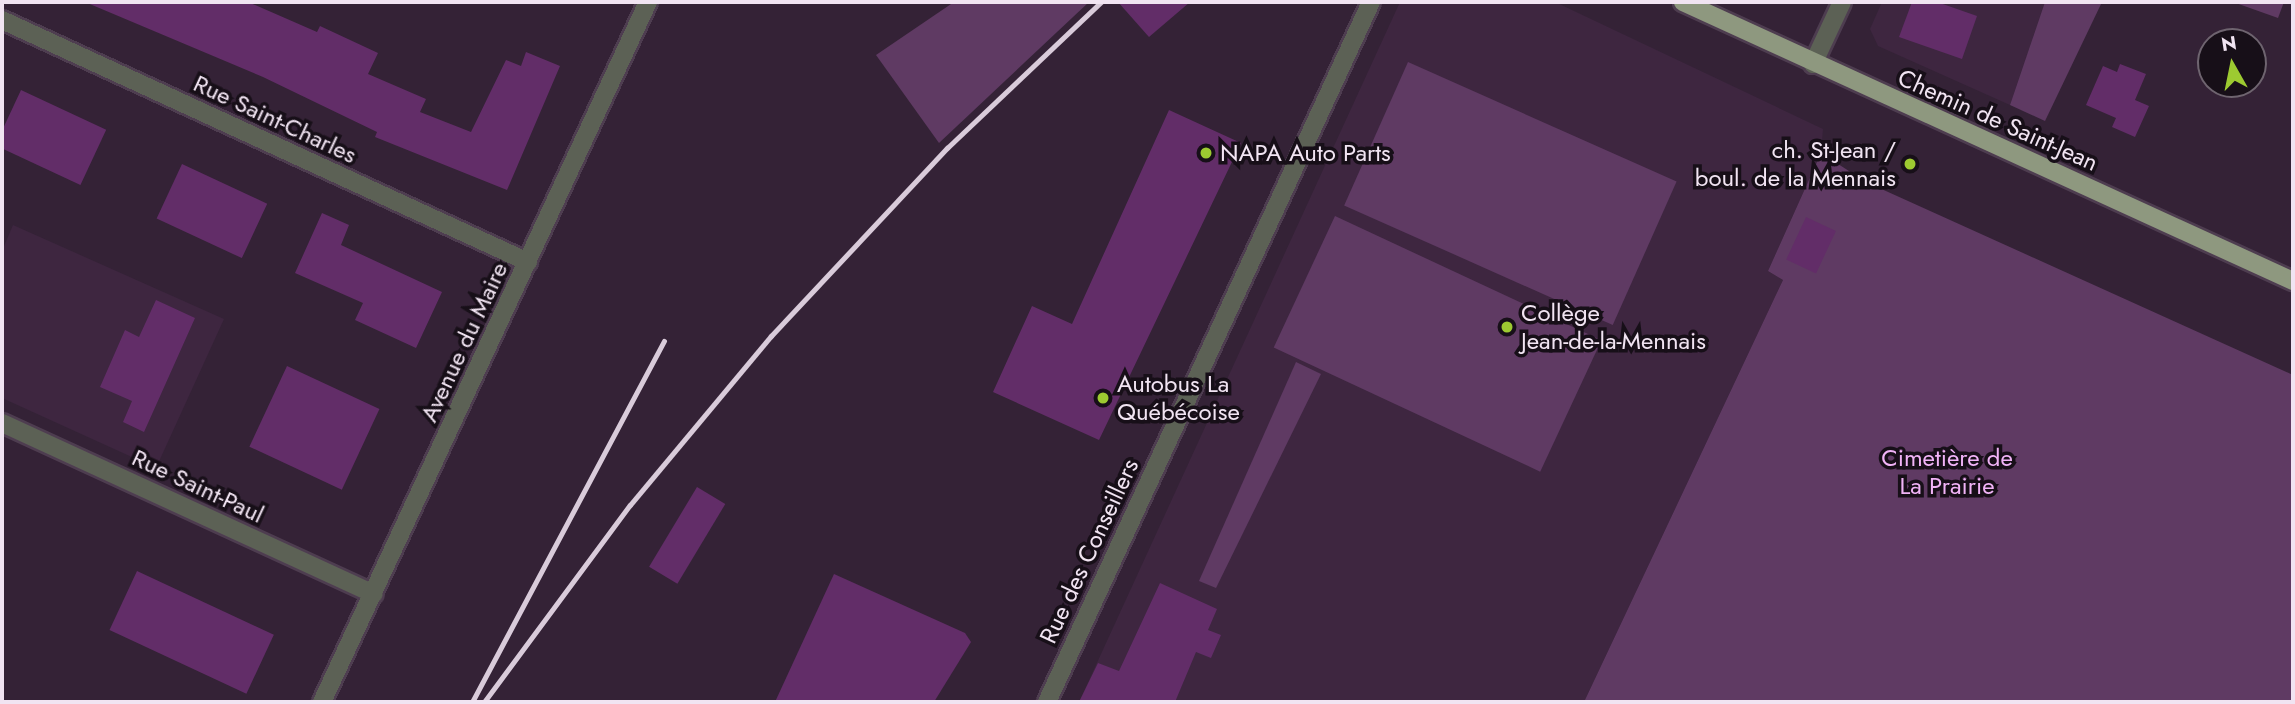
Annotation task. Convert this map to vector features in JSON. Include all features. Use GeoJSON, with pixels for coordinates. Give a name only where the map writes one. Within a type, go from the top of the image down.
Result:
{"type":"FeatureCollection","features":[{"type":"Feature","properties":{"kind":"main road","name":"Chemin de Saint-Jean"},"geometry":{"type":"LineString","coordinates":[[1683,2],[1813,64],[2293,281]]}},
{"type":"Feature","properties":{"kind":"street","name":"Avenue du Maire"},"geometry":{"type":"LineString","coordinates":[[322,702],[649,2]]}},
{"type":"Feature","properties":{"kind":"street","name":"Rue des Conseillers"},"geometry":{"type":"LineString","coordinates":[[1046,702],[1371,2]]}},
{"type":"Feature","properties":{"kind":"street"},"geometry":{"type":"LineString","coordinates":[[1813,64],[1842,2]]}},
{"type":"Feature","properties":{"kind":"street","name":"Rue Saint-Charles"},"geometry":{"type":"LineString","coordinates":[[2,20],[528,262]]}},
{"type":"Feature","properties":{"kind":"street","name":"Rue Saint-Paul"},"geometry":{"type":"LineString","coordinates":[[2,423],[373,594]]}},
{"type":"Feature","properties":{"kind":"shaded area","name":"Collège Jean-de-la-Mennais"},"geometry":{"type":"Polygon","coordinates":[[[1400,2],[1555,2],[1823,129],[1821,153],[1768,271],[1783,280],[1584,702],[1079,702],[1400,2]]]}},
{"type":"Feature","properties":{"kind":"shaded area"},"geometry":{"type":"Polygon","coordinates":[[[1882,2],[2045,2],[2010,105],[1878,46],[1870,29],[1882,2]]]}},
{"type":"Feature","properties":{"kind":"shaded area"},"geometry":{"type":"Polygon","coordinates":[[[13,225],[224,319],[156,468],[2,398],[2,251],[13,225]]]}},
{"type":"Feature","properties":{"kind":"green space"},"geometry":{"type":"Polygon","coordinates":[[[954,2],[1089,2],[939,143],[876,55],[954,2]]]}},
{"type":"Feature","properties":{"kind":"green space"},"geometry":{"type":"Polygon","coordinates":[[[2045,2],[2102,2],[2045,121],[2010,105],[2045,2]]]}},
{"type":"Feature","properties":{"kind":"green space"},"geometry":{"type":"Polygon","coordinates":[[[2233,2],[2284,2],[2278,18],[2233,2]]]}},
{"type":"Feature","properties":{"kind":"green space"},"geometry":{"type":"Polygon","coordinates":[[[1408,62],[1677,182],[1613,325],[1344,205],[1408,62]]]}},
{"type":"Feature","properties":{"kind":"green space","name":"Cimetière de La Prairie"},"geometry":{"type":"Polygon","coordinates":[[[1821,153],[1866,182],[2293,375],[2293,702],[1584,702],[1783,280],[1768,271],[1821,153]]]}},
{"type":"Feature","properties":{"kind":"green space"},"geometry":{"type":"Polygon","coordinates":[[[1335,216],[1601,340],[1540,472],[1274,347],[1335,216]]]}},
{"type":"Feature","properties":{"kind":"green space"},"geometry":{"type":"Polygon","coordinates":[[[1296,362],[1321,374],[1216,588],[1199,581],[1296,362]]]}},
{"type":"Feature","properties":{"kind":"building"},"geometry":{"type":"Polygon","coordinates":[[[85,2],[248,2],[317,32],[320,26],[378,53],[368,74],[426,99],[420,112],[471,132],[506,60],[521,66],[526,52],[560,66],[507,190],[375,137],[377,132],[263,77],[85,2]]]}},
{"type":"Feature","properties":{"kind":"building"},"geometry":{"type":"Polygon","coordinates":[[[1118,2],[1190,2],[1149,37],[1118,2]]]}},
{"type":"Feature","properties":{"kind":"building"},"geometry":{"type":"Polygon","coordinates":[[[1912,2],[1937,2],[1977,16],[1962,59],[1899,37],[1912,2]]]}},
{"type":"Feature","properties":{"kind":"building"},"geometry":{"type":"Polygon","coordinates":[[[2120,64],[2146,74],[2135,100],[2149,106],[2135,137],[2112,127],[2116,118],[2086,105],[2103,66],[2117,72],[2120,64]]]}},
{"type":"Feature","properties":{"kind":"building"},"geometry":{"type":"Polygon","coordinates":[[[21,90],[106,130],[80,185],[2,148],[2,131],[21,90]]]}},
{"type":"Feature","properties":{"kind":"building"},"geometry":{"type":"Polygon","coordinates":[[[1169,110],[1241,143],[1099,440],[993,392],[1032,306],[1072,324],[1169,110]]]}},
{"type":"Feature","properties":{"kind":"building"},"geometry":{"type":"Polygon","coordinates":[[[182,164],[267,204],[242,258],[157,218],[182,164]]]}},
{"type":"Feature","properties":{"kind":"building"},"geometry":{"type":"Polygon","coordinates":[[[322,213],[349,225],[341,245],[442,292],[416,348],[355,320],[363,303],[295,273],[322,213]]]}},
{"type":"Feature","properties":{"kind":"building"},"geometry":{"type":"Polygon","coordinates":[[[1806,217],[1836,231],[1816,274],[1786,260],[1806,217]]]}},
{"type":"Feature","properties":{"kind":"building"},"geometry":{"type":"Polygon","coordinates":[[[156,300],[195,318],[144,432],[123,422],[132,401],[100,387],[125,330],[139,337],[156,300]]]}},
{"type":"Feature","properties":{"kind":"building"},"geometry":{"type":"Polygon","coordinates":[[[287,366],[379,409],[342,490],[249,447],[287,366]]]}},
{"type":"Feature","properties":{"kind":"building"},"geometry":{"type":"Polygon","coordinates":[[[697,487],[725,504],[677,584],[649,567],[697,487]]]}},
{"type":"Feature","properties":{"kind":"building"},"geometry":{"type":"Polygon","coordinates":[[[137,571],[274,635],[246,694],[110,630],[137,571]]]}},
{"type":"Feature","properties":{"kind":"building"},"geometry":{"type":"Polygon","coordinates":[[[834,574],[965,633],[971,642],[934,702],[775,702],[834,574]]]}},
{"type":"Feature","properties":{"kind":"building"},"geometry":{"type":"Polygon","coordinates":[[[1160,583],[1217,609],[1208,630],[1221,635],[1211,658],[1196,652],[1175,702],[1079,702],[1098,663],[1119,671],[1160,583]]]}},
{"type":"Feature","properties":{"kind":"railway"},"geometry":{"type":"LineString","coordinates":[[484,702],[630,505],[771,336],[947,148],[1101,2]]}},
{"type":"Feature","properties":{"kind":"railway"},"geometry":{"type":"LineString","coordinates":[[472,702],[664,341]]}},
{"type":"Feature","properties":{"kind":"place","name":"NAPA Auto Parts"},"geometry":{"type":"Point","coordinates":[1206,153]}},
{"type":"Feature","properties":{"kind":"place","name":"ch. St-Jean / boul. de la Mennais"},"geometry":{"type":"Point","coordinates":[1910,164]}},
{"type":"Feature","properties":{"kind":"place","name":"Collège Jean-de-la-Mennais"},"geometry":{"type":"Point","coordinates":[1507,327]}},
{"type":"Feature","properties":{"kind":"place","name":"Autobus La Québécoise"},"geometry":{"type":"Point","coordinates":[1103,398]}}]}
